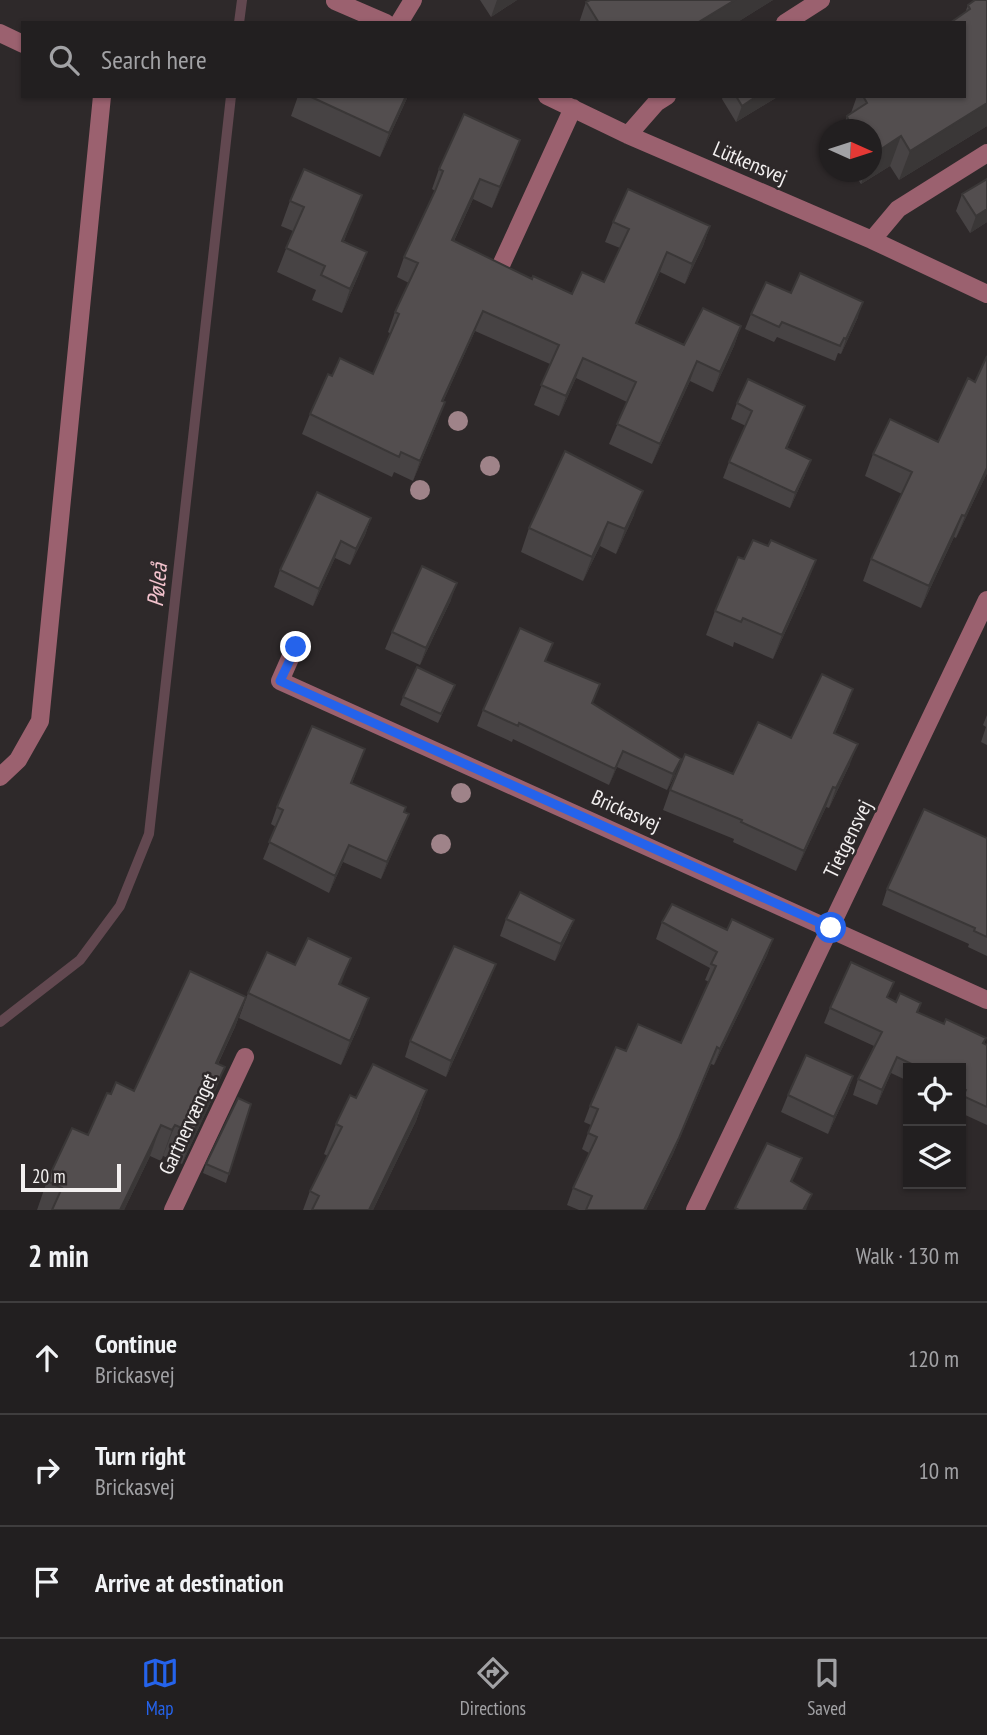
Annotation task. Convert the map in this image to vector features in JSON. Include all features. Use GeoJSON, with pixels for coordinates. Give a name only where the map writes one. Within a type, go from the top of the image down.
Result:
{"type":"FeatureCollection","features":[{"type":"Feature","properties":{"kind":"street"},"geometry":{"type":"LineString","coordinates":[[400,21],[413,0]]}},
{"type":"Feature","properties":{"kind":"street"},"geometry":{"type":"LineString","coordinates":[[788,21],[821,0]]}},
{"type":"Feature","properties":{"kind":"street"},"geometry":{"type":"LineString","coordinates":[[335,1],[381,21]]}},
{"type":"Feature","properties":{"kind":"street"},"geometry":{"type":"LineString","coordinates":[[0,33],[21,43]]}},
{"type":"Feature","properties":{"kind":"street"},"geometry":{"type":"LineString","coordinates":[[0,777],[18,760],[40,720],[102,98]]}},
{"type":"Feature","properties":{"kind":"street","name":"Lütkensvej"},"geometry":{"type":"LineString","coordinates":[[552,98],[628,135],[872,240],[987,294]]}},
{"type":"Feature","properties":{"kind":"street"},"geometry":{"type":"LineString","coordinates":[[628,135],[656,103],[664,98]]}},
{"type":"Feature","properties":{"kind":"street"},"geometry":{"type":"LineString","coordinates":[[502,263],[573,108]]}},
{"type":"Feature","properties":{"kind":"street"},"geometry":{"type":"LineString","coordinates":[[872,240],[898,209],[987,153]]}},
{"type":"Feature","properties":{"kind":"street","name":"Tietgensvej"},"geometry":{"type":"LineString","coordinates":[[695,1210],[987,600]]}},
{"type":"Feature","properties":{"kind":"street","name":"Brickasvej"},"geometry":{"type":"LineString","coordinates":[[296,647],[280,681],[987,1000]]}},
{"type":"Feature","properties":{"kind":"street","name":"Gartnervænget"},"geometry":{"type":"LineString","coordinates":[[173,1210],[245,1057]]}},
{"type":"Feature","properties":{"kind":"building"},"geometry":{"type":"Polygon","coordinates":[[[735,0],[700,21],[598,21],[586,2],[735,0]]]}},
{"type":"Feature","properties":{"kind":"building"},"geometry":{"type":"Polygon","coordinates":[[[975,0],[987,0],[987,103],[910,151],[901,136],[882,148],[882,119],[848,119],[847,116],[867,103],[864,98],[966,98],[966,21],[953,21],[970,9],[968,5],[975,0]]]}},
{"type":"Feature","properties":{"kind":"building"},"geometry":{"type":"Polygon","coordinates":[[[313,98],[405,98],[389,133],[313,98]]]}},
{"type":"Feature","properties":{"kind":"building"},"geometry":{"type":"Polygon","coordinates":[[[737,98],[754,98],[742,106],[737,98]]]}},
{"type":"Feature","properties":{"kind":"building"},"geometry":{"type":"Polygon","coordinates":[[[464,114],[520,140],[500,187],[480,179],[452,240],[532,279],[533,276],[572,294],[582,272],[604,282],[629,229],[613,222],[628,189],[710,226],[692,264],[667,252],[636,323],[684,345],[703,308],[741,326],[720,372],[697,361],[660,444],[617,424],[636,382],[583,358],[566,396],[541,385],[559,345],[483,311],[442,401],[445,402],[420,461],[401,452],[399,457],[310,414],[328,374],[332,376],[340,358],[373,374],[399,314],[395,312],[418,263],[404,257],[435,191],[443,171],[439,169],[464,114]]]}},
{"type":"Feature","properties":{"kind":"building"},"geometry":{"type":"Polygon","coordinates":[[[304,169],[362,195],[342,241],[367,252],[350,289],[321,275],[325,266],[286,248],[304,207],[290,201],[304,169]]]}},
{"type":"Feature","properties":{"kind":"building"},"geometry":{"type":"Polygon","coordinates":[[[987,179],[987,209],[976,216],[962,194],[987,179]]]}},
{"type":"Feature","properties":{"kind":"building"},"geometry":{"type":"Polygon","coordinates":[[[800,273],[863,302],[840,346],[782,322],[779,327],[751,314],[766,282],[791,293],[800,273]]]}},
{"type":"Feature","properties":{"kind":"building"},"geometry":{"type":"Polygon","coordinates":[[[987,356],[987,468],[929,586],[871,559],[912,472],[873,454],[890,419],[938,442],[968,378],[975,382],[987,356]]]}},
{"type":"Feature","properties":{"kind":"building"},"geometry":{"type":"Polygon","coordinates":[[[748,379],[805,406],[786,448],[811,460],[795,493],[729,462],[752,411],[737,403],[748,379]]]}},
{"type":"Feature","properties":{"kind":"building"},"geometry":{"type":"Polygon","coordinates":[[[565,451],[643,491],[625,529],[608,522],[592,557],[529,528],[565,451]]]}},
{"type":"Feature","properties":{"kind":"building"},"geometry":{"type":"Polygon","coordinates":[[[317,492],[371,518],[356,549],[341,541],[319,589],[280,570],[317,492]]]}},
{"type":"Feature","properties":{"kind":"building"},"geometry":{"type":"Polygon","coordinates":[[[753,540],[768,546],[771,540],[816,560],[782,635],[743,618],[741,622],[715,611],[738,557],[744,559],[753,540]]]}},
{"type":"Feature","properties":{"kind":"building"},"geometry":{"type":"Polygon","coordinates":[[[422,566],[457,583],[426,648],[392,632],[422,566]]]}},
{"type":"Feature","properties":{"kind":"building"},"geometry":{"type":"Polygon","coordinates":[[[520,628],[553,643],[545,661],[600,684],[592,703],[681,759],[673,774],[623,751],[615,769],[519,723],[518,726],[483,710],[520,628]]]}},
{"type":"Feature","properties":{"kind":"building"},"geometry":{"type":"Polygon","coordinates":[[[417,667],[455,685],[441,714],[403,697],[417,667]]]}},
{"type":"Feature","properties":{"kind":"building"},"geometry":{"type":"Polygon","coordinates":[[[822,674],[853,689],[834,733],[858,744],[836,788],[833,787],[804,851],[741,822],[742,820],[670,790],[685,754],[733,774],[758,722],[791,738],[822,674]]]}},
{"type":"Feature","properties":{"kind":"building"},"geometry":{"type":"Polygon","coordinates":[[[312,726],[365,749],[351,783],[406,807],[404,812],[409,814],[387,862],[349,845],[335,876],[269,842],[283,810],[277,807],[312,726]]]}},
{"type":"Feature","properties":{"kind":"building"},"geometry":{"type":"Polygon","coordinates":[[[924,809],[987,838],[987,937],[974,931],[975,928],[887,889],[924,809]]]}},
{"type":"Feature","properties":{"kind":"building"},"geometry":{"type":"Polygon","coordinates":[[[520,892],[574,920],[561,944],[506,919],[520,892]]]}},
{"type":"Feature","properties":{"kind":"building"},"geometry":{"type":"Polygon","coordinates":[[[672,904],[727,930],[732,919],[773,939],[720,1049],[717,1047],[679,1138],[644,1210],[586,1210],[592,1196],[573,1188],[597,1137],[588,1133],[598,1109],[590,1106],[616,1047],[626,1051],[638,1024],[681,1043],[716,966],[711,964],[717,952],[662,922],[672,904]]]}},
{"type":"Feature","properties":{"kind":"building"},"geometry":{"type":"Polygon","coordinates":[[[308,938],[351,958],[339,984],[369,998],[350,1041],[248,993],[267,952],[295,965],[308,938]]]}},
{"type":"Feature","properties":{"kind":"building"},"geometry":{"type":"Polygon","coordinates":[[[454,946],[496,964],[451,1061],[410,1041],[454,946]]]}},
{"type":"Feature","properties":{"kind":"building"},"geometry":{"type":"Polygon","coordinates":[[[851,962],[894,982],[887,997],[896,1002],[900,993],[921,1003],[917,1012],[944,1024],[946,1019],[986,1038],[983,1043],[987,1045],[987,1107],[966,1097],[966,1063],[910,1063],[897,1057],[882,1090],[858,1079],[882,1032],[830,1008],[851,962]]]}},
{"type":"Feature","properties":{"kind":"building"},"geometry":{"type":"Polygon","coordinates":[[[190,971],[246,997],[216,1063],[225,1067],[193,1133],[175,1125],[172,1130],[161,1125],[120,1210],[52,1210],[62,1188],[47,1181],[72,1128],[88,1135],[107,1093],[111,1094],[116,1082],[134,1091],[190,971]]]}},
{"type":"Feature","properties":{"kind":"building"},"geometry":{"type":"Polygon","coordinates":[[[806,1055],[853,1076],[834,1117],[788,1095],[806,1055]]]}},
{"type":"Feature","properties":{"kind":"building"},"geometry":{"type":"Polygon","coordinates":[[[373,1064],[427,1090],[369,1210],[312,1210],[319,1196],[310,1191],[342,1127],[336,1124],[350,1095],[356,1098],[373,1064]]]}},
{"type":"Feature","properties":{"kind":"building"},"geometry":{"type":"Polygon","coordinates":[[[238,1098],[251,1104],[229,1174],[206,1164],[238,1098]]]}},
{"type":"Feature","properties":{"kind":"building"},"geometry":{"type":"Polygon","coordinates":[[[767,1143],[802,1158],[791,1181],[812,1194],[803,1210],[735,1208],[767,1143]]]}},
{"type":"Feature","properties":{"kind":"waterway","name":"Pøleå"},"geometry":{"type":"LineString","coordinates":[[239,21],[242,0]]}},
{"type":"Feature","properties":{"kind":"waterway","name":"Pøleå"},"geometry":{"type":"LineString","coordinates":[[0,1022],[80,960],[120,906],[149,834],[231,98]]}},
{"type":"Feature","properties":{"kind":"route"},"geometry":{"type":"LineString","coordinates":[[296,647],[280,681],[831,928]]}}]}
